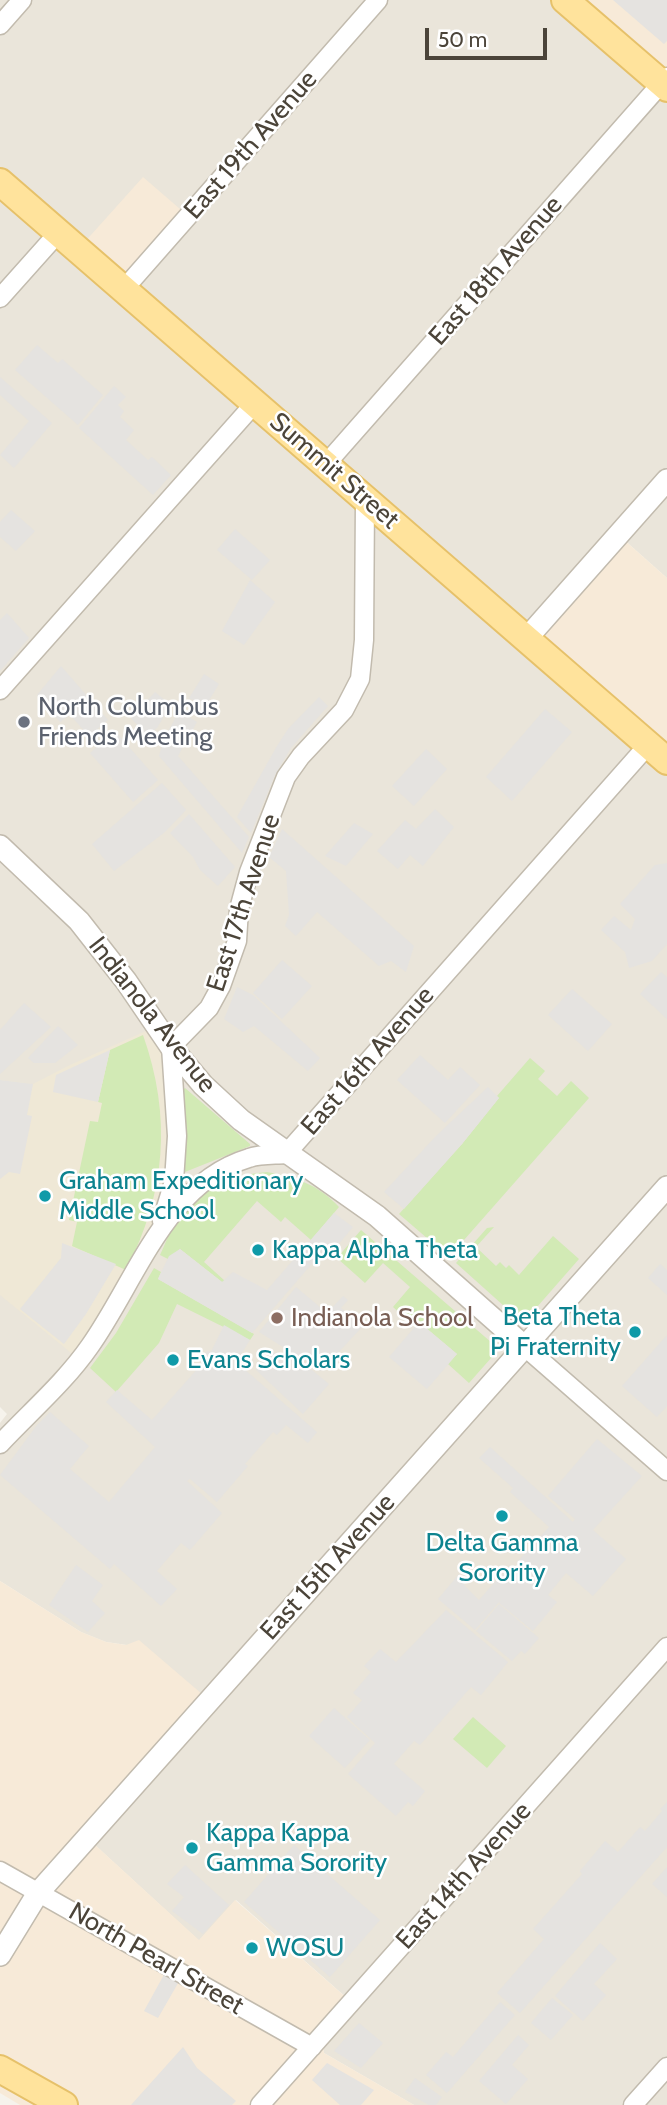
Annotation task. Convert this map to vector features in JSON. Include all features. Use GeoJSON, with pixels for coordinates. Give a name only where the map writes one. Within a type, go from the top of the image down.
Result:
{"type":"FeatureCollection","features":[{"type":"Feature","properties":{"kind":"main road"},"geometry":{"type":"LineString","coordinates":[[565,0],[665,83]]}},
{"type":"Feature","properties":{"kind":"main road","name":"Summit Street"},"geometry":{"type":"LineString","coordinates":[[0,182],[657,753]]}},
{"type":"Feature","properties":{"kind":"main road"},"geometry":{"type":"LineString","coordinates":[[0,2069],[64,2105]]}},
{"type":"Feature","properties":{"kind":"street"},"geometry":{"type":"LineString","coordinates":[[0,25],[22,0]]}},
{"type":"Feature","properties":{"kind":"street","name":"East 19th Avenue"},"geometry":{"type":"LineString","coordinates":[[124,289],[378,0]]}},
{"type":"Feature","properties":{"kind":"street","name":"East 18th Avenue"},"geometry":{"type":"LineString","coordinates":[[326,464],[665,83]]}},
{"type":"Feature","properties":{"kind":"street"},"geometry":{"type":"LineString","coordinates":[[0,299],[58,233]]}},
{"type":"Feature","properties":{"kind":"street"},"geometry":{"type":"LineString","coordinates":[[0,690],[255,403]]}},
{"type":"Feature","properties":{"kind":"street"},"geometry":{"type":"LineString","coordinates":[[527,638],[667,480]]}},
{"type":"Feature","properties":{"kind":"street","name":"East 17th Avenue"},"geometry":{"type":"LineString","coordinates":[[171,1047],[209,1008],[220,989],[237,941],[239,909],[248,872],[286,778],[301,756],[344,710],[360,680],[364,640],[365,499]]}},
{"type":"Feature","properties":{"kind":"street","name":"East 16th Avenue"},"geometry":{"type":"LineString","coordinates":[[0,1444],[67,1375],[89,1348],[117,1307],[159,1232],[183,1199],[214,1174],[250,1157],[286,1154],[657,753]]}},
{"type":"Feature","properties":{"kind":"street","name":"Indianola Avenue"},"geometry":{"type":"LineString","coordinates":[[0,845],[79,921],[126,981],[171,1047],[202,1084],[241,1121],[286,1154],[312,1168],[377,1216],[667,1471]]}},
{"type":"Feature","properties":{"kind":"street"},"geometry":{"type":"LineString","coordinates":[[159,1232],[174,1181],[177,1136],[171,1047]]}},
{"type":"Feature","properties":{"kind":"street","name":"East 15th Avenue"},"geometry":{"type":"LineString","coordinates":[[0,1955],[38,1893],[667,1187]]}},
{"type":"Feature","properties":{"kind":"street","name":"East 14th Avenue"},"geometry":{"type":"LineString","coordinates":[[260,2105],[667,1647]]}},
{"type":"Feature","properties":{"kind":"street","name":"North Pearl Street"},"geometry":{"type":"LineString","coordinates":[[0,1871],[312,2047]]}},
{"type":"Feature","properties":{"kind":"street"},"geometry":{"type":"LineString","coordinates":[[633,2105],[667,2067]]}},
{"type":"Feature","properties":{"kind":"shaded area"},"geometry":{"type":"Polygon","coordinates":[[[0,0],[570,0],[667,76],[667,578],[613,530],[667,750],[667,2105],[414,2105],[324,2053],[323,2046],[357,2007],[236,1900],[199,1941],[95,1845],[127,1645],[106,1642],[81,1632],[0,1581],[0,1423],[7,1414],[0,1407],[0,0]]]}},
{"type":"Feature","properties":{"kind":"shaded area"},"geometry":{"type":"Polygon","coordinates":[[[572,0],[667,0],[667,70],[663,75],[572,0]]]}},
{"type":"Feature","properties":{"kind":"shaded area"},"geometry":{"type":"Polygon","coordinates":[[[613,0],[667,0],[667,41],[664,44],[613,0]]]}},
{"type":"Feature","properties":{"kind":"shaded area"},"geometry":{"type":"Polygon","coordinates":[[[143,177],[187,215],[125,285],[81,246],[143,177]]]}},
{"type":"Feature","properties":{"kind":"shaded area"},"geometry":{"type":"Polygon","coordinates":[[[37,345],[58,363],[62,359],[103,395],[78,425],[15,370],[37,345]]]}},
{"type":"Feature","properties":{"kind":"shaded area"},"geometry":{"type":"Polygon","coordinates":[[[0,377],[52,423],[14,468],[0,455],[29,421],[0,395],[0,377]]]}},
{"type":"Feature","properties":{"kind":"shaded area"},"geometry":{"type":"Polygon","coordinates":[[[114,386],[126,397],[118,405],[124,411],[120,417],[134,430],[126,440],[148,460],[152,457],[171,475],[153,495],[79,428],[114,386]]]}},
{"type":"Feature","properties":{"kind":"shaded area"},"geometry":{"type":"Polygon","coordinates":[[[11,510],[35,531],[16,551],[0,537],[0,522],[11,510]]]}},
{"type":"Feature","properties":{"kind":"shaded area"},"geometry":{"type":"Polygon","coordinates":[[[235,529],[270,560],[252,580],[217,550],[235,529]]]}},
{"type":"Feature","properties":{"kind":"shaded area"},"geometry":{"type":"Polygon","coordinates":[[[613,530],[667,578],[667,750],[520,639],[613,530]]]}},
{"type":"Feature","properties":{"kind":"shaded area"},"geometry":{"type":"Polygon","coordinates":[[[250,580],[275,602],[244,645],[222,631],[250,580]]]}},
{"type":"Feature","properties":{"kind":"shaded area"},"geometry":{"type":"Polygon","coordinates":[[[7,613],[29,638],[0,671],[0,620],[7,613]]]}},
{"type":"Feature","properties":{"kind":"shaded area"},"geometry":{"type":"Polygon","coordinates":[[[61,666],[108,720],[89,736],[70,715],[60,722],[37,695],[61,666]]]}},
{"type":"Feature","properties":{"kind":"shaded area"},"geometry":{"type":"Polygon","coordinates":[[[204,674],[219,684],[205,707],[189,698],[204,674]]]}},
{"type":"Feature","properties":{"kind":"shaded area"},"geometry":{"type":"Polygon","coordinates":[[[155,692],[171,705],[157,728],[147,736],[131,718],[155,692]]]}},
{"type":"Feature","properties":{"kind":"shaded area"},"geometry":{"type":"Polygon","coordinates":[[[319,697],[328,706],[291,748],[275,775],[251,833],[237,817],[288,729],[319,697]]]}},
{"type":"Feature","properties":{"kind":"shaded area"},"geometry":{"type":"Polygon","coordinates":[[[545,709],[572,732],[512,801],[486,777],[545,709]]]}},
{"type":"Feature","properties":{"kind":"shaded area"},"geometry":{"type":"Polygon","coordinates":[[[179,711],[197,722],[178,756],[249,837],[242,853],[159,756],[163,741],[179,711]]]}},
{"type":"Feature","properties":{"kind":"shaded area"},"geometry":{"type":"Polygon","coordinates":[[[115,731],[158,780],[133,802],[90,753],[115,731]]]}},
{"type":"Feature","properties":{"kind":"shaded area"},"geometry":{"type":"Polygon","coordinates":[[[426,749],[447,769],[414,806],[392,786],[426,749]]]}},
{"type":"Feature","properties":{"kind":"shaded area"},"geometry":{"type":"Polygon","coordinates":[[[162,783],[186,810],[165,832],[114,871],[92,844],[162,783]]]}},
{"type":"Feature","properties":{"kind":"shaded area"},"geometry":{"type":"Polygon","coordinates":[[[435,809],[454,827],[423,866],[410,855],[398,869],[377,851],[405,820],[416,829],[435,809]]]}},
{"type":"Feature","properties":{"kind":"shaded area"},"geometry":{"type":"Polygon","coordinates":[[[189,814],[235,867],[218,886],[200,870],[193,857],[170,833],[189,814]]]}},
{"type":"Feature","properties":{"kind":"shaded area"},"geometry":{"type":"Polygon","coordinates":[[[354,823],[373,834],[346,866],[325,856],[354,823]]]}},
{"type":"Feature","properties":{"kind":"shaded area"},"geometry":{"type":"Polygon","coordinates":[[[282,829],[414,946],[406,972],[391,961],[379,966],[317,912],[296,936],[285,926],[289,915],[286,871],[269,857],[282,829]]]}},
{"type":"Feature","properties":{"kind":"shaded area"},"geometry":{"type":"Polygon","coordinates":[[[667,863],[667,944],[652,961],[629,968],[625,952],[601,930],[614,916],[631,930],[635,919],[620,904],[655,865],[667,863]]]}},
{"type":"Feature","properties":{"kind":"shaded area"},"geometry":{"type":"Polygon","coordinates":[[[282,960],[312,986],[282,1019],[253,993],[282,960]]]}},
{"type":"Feature","properties":{"kind":"shaded area"},"geometry":{"type":"Polygon","coordinates":[[[661,972],[667,977],[667,1019],[640,994],[661,972]]]}},
{"type":"Feature","properties":{"kind":"shaded area"},"geometry":{"type":"Polygon","coordinates":[[[237,987],[253,995],[320,1058],[308,1071],[254,1026],[243,1032],[224,1019],[237,987]]]}},
{"type":"Feature","properties":{"kind":"shaded area"},"geometry":{"type":"Polygon","coordinates":[[[572,989],[612,1024],[588,1051],[548,1015],[572,989]]]}},
{"type":"Feature","properties":{"kind":"shaded area"},"geometry":{"type":"Polygon","coordinates":[[[24,1003],[51,1027],[0,1074],[0,1030],[24,1003]]]}},
{"type":"Feature","properties":{"kind":"shaded area"},"geometry":{"type":"Polygon","coordinates":[[[58,1026],[78,1045],[55,1063],[34,1063],[28,1058],[58,1026]]]}},
{"type":"Feature","properties":{"kind":"shaded area"},"geometry":{"type":"Polygon","coordinates":[[[157,1026],[171,1047],[177,1136],[159,1232],[76,1357],[0,1295],[0,1080],[33,1084],[157,1026]]]}},
{"type":"Feature","properties":{"kind":"shaded area"},"geometry":{"type":"Polygon","coordinates":[[[110,1050],[98,1102],[53,1092],[56,1075],[110,1050]]]}},
{"type":"Feature","properties":{"kind":"shaded area"},"geometry":{"type":"Polygon","coordinates":[[[420,1055],[448,1080],[460,1067],[480,1085],[445,1123],[397,1080],[420,1055]]]}},
{"type":"Feature","properties":{"kind":"shaded area"},"geometry":{"type":"Polygon","coordinates":[[[0,1080],[33,1084],[27,1115],[32,1116],[20,1174],[9,1172],[0,1179],[0,1080]]]}},
{"type":"Feature","properties":{"kind":"shaded area"},"geometry":{"type":"Polygon","coordinates":[[[488,1087],[499,1098],[404,1209],[384,1192],[436,1136],[488,1087]]]}},
{"type":"Feature","properties":{"kind":"shaded area"},"geometry":{"type":"Polygon","coordinates":[[[334,1213],[353,1227],[327,1254],[323,1251],[252,1333],[158,1279],[169,1256],[180,1249],[222,1282],[233,1272],[267,1290],[334,1213]]]}},
{"type":"Feature","properties":{"kind":"shaded area"},"geometry":{"type":"Polygon","coordinates":[[[62,1243],[116,1264],[64,1344],[20,1309],[61,1258],[62,1243]]]}},
{"type":"Feature","properties":{"kind":"shaded area"},"geometry":{"type":"Polygon","coordinates":[[[660,1264],[667,1270],[667,1295],[648,1278],[660,1264]]]}},
{"type":"Feature","properties":{"kind":"shaded area"},"geometry":{"type":"Polygon","coordinates":[[[296,1287],[327,1313],[343,1296],[348,1300],[341,1308],[363,1326],[321,1371],[259,1332],[296,1287]]]}},
{"type":"Feature","properties":{"kind":"shaded area"},"geometry":{"type":"Polygon","coordinates":[[[419,1322],[457,1354],[427,1389],[389,1357],[419,1322]]]}},
{"type":"Feature","properties":{"kind":"shaded area"},"geometry":{"type":"Polygon","coordinates":[[[224,1325],[250,1340],[236,1362],[317,1432],[308,1443],[286,1425],[277,1435],[273,1432],[217,1502],[190,1479],[187,1481],[222,1513],[190,1550],[181,1543],[157,1571],[177,1589],[161,1606],[114,1564],[110,1569],[0,1475],[37,1425],[50,1412],[89,1446],[70,1469],[109,1502],[155,1447],[106,1402],[117,1390],[152,1420],[199,1367],[207,1351],[211,1352],[224,1325]]]}},
{"type":"Feature","properties":{"kind":"shaded area"},"geometry":{"type":"Polygon","coordinates":[[[667,1335],[667,1406],[657,1417],[622,1386],[667,1335]]]}},
{"type":"Feature","properties":{"kind":"shaded area"},"geometry":{"type":"Polygon","coordinates":[[[270,1351],[307,1366],[329,1384],[303,1414],[256,1370],[270,1351]]]}},
{"type":"Feature","properties":{"kind":"shaded area"},"geometry":{"type":"Polygon","coordinates":[[[597,1439],[642,1476],[593,1530],[626,1559],[593,1596],[566,1573],[548,1595],[557,1602],[533,1631],[499,1603],[501,1600],[475,1630],[438,1599],[459,1574],[467,1581],[464,1585],[479,1600],[509,1566],[521,1577],[525,1575],[528,1571],[517,1562],[549,1527],[510,1492],[513,1488],[479,1458],[490,1447],[573,1522],[575,1519],[548,1496],[597,1439]]]}},
{"type":"Feature","properties":{"kind":"shaded area"},"geometry":{"type":"Polygon","coordinates":[[[76,1565],[103,1585],[92,1601],[105,1613],[88,1632],[49,1605],[76,1565]]]}},
{"type":"Feature","properties":{"kind":"shaded area"},"geometry":{"type":"Polygon","coordinates":[[[0,1581],[81,1632],[106,1642],[126,1645],[139,1640],[202,1694],[81,1832],[199,1940],[235,1900],[357,2007],[323,2046],[324,2053],[414,2105],[20,2105],[0,2093],[0,1581]]]}},
{"type":"Feature","properties":{"kind":"shaded area"},"geometry":{"type":"Polygon","coordinates":[[[499,1604],[539,1638],[525,1654],[521,1651],[512,1661],[476,1631],[499,1604]]]}},
{"type":"Feature","properties":{"kind":"shaded area"},"geometry":{"type":"Polygon","coordinates":[[[446,1610],[508,1662],[481,1695],[471,1687],[420,1745],[414,1741],[394,1764],[425,1791],[413,1806],[408,1802],[396,1816],[348,1774],[375,1743],[347,1717],[362,1700],[353,1693],[371,1672],[364,1666],[380,1649],[396,1662],[446,1610]]]}},
{"type":"Feature","properties":{"kind":"shaded area"},"geometry":{"type":"Polygon","coordinates":[[[334,1708],[370,1740],[345,1768],[309,1736],[334,1708]]]}},
{"type":"Feature","properties":{"kind":"shaded area"},"geometry":{"type":"Polygon","coordinates":[[[667,1802],[667,1847],[520,2013],[497,1993],[544,1939],[533,1929],[582,1874],[580,1871],[605,1841],[618,1852],[640,1827],[645,1831],[667,1802]]]}},
{"type":"Feature","properties":{"kind":"shaded area"},"geometry":{"type":"Polygon","coordinates":[[[294,1845],[380,1920],[330,1977],[244,1902],[294,1845]]]}},
{"type":"Feature","properties":{"kind":"shaded area"},"geometry":{"type":"Polygon","coordinates":[[[185,1865],[229,1905],[203,1934],[172,1911],[184,1897],[167,1884],[185,1865]]]}},
{"type":"Feature","properties":{"kind":"shaded area"},"geometry":{"type":"Polygon","coordinates":[[[667,1867],[667,1897],[652,1884],[667,1867]]]}},
{"type":"Feature","properties":{"kind":"shaded area"},"geometry":{"type":"Polygon","coordinates":[[[600,1943],[617,1959],[594,1984],[606,1995],[583,2021],[555,1996],[600,1943]]]}},
{"type":"Feature","properties":{"kind":"shaded area"},"geometry":{"type":"Polygon","coordinates":[[[166,1971],[181,1978],[158,2018],[144,2011],[166,1971]]]}},
{"type":"Feature","properties":{"kind":"shaded area"},"geometry":{"type":"Polygon","coordinates":[[[552,1998],[573,2015],[551,2040],[531,2023],[552,1998]]]}},
{"type":"Feature","properties":{"kind":"shaded area"},"geometry":{"type":"Polygon","coordinates":[[[500,2002],[515,2015],[447,2093],[426,2075],[446,2052],[453,2057],[500,2002]]]}},
{"type":"Feature","properties":{"kind":"shaded area"},"geometry":{"type":"Polygon","coordinates":[[[359,2023],[383,2043],[361,2068],[334,2051],[359,2023]]]}},
{"type":"Feature","properties":{"kind":"shaded area"},"geometry":{"type":"Polygon","coordinates":[[[518,2035],[529,2045],[512,2065],[528,2079],[506,2104],[479,2081],[518,2035]]]}},
{"type":"Feature","properties":{"kind":"shaded area"},"geometry":{"type":"Polygon","coordinates":[[[183,2047],[197,2068],[236,2101],[232,2105],[131,2105],[183,2047]]]}},
{"type":"Feature","properties":{"kind":"shaded area"},"geometry":{"type":"Polygon","coordinates":[[[327,2063],[374,2090],[361,2105],[340,2105],[312,2080],[327,2063]]]}},
{"type":"Feature","properties":{"kind":"shaded area"},"geometry":{"type":"Polygon","coordinates":[[[415,2078],[442,2097],[436,2105],[429,2105],[405,2092],[415,2078]]]}},
{"type":"Feature","properties":{"kind":"green space"},"geometry":{"type":"Polygon","coordinates":[[[143,1035],[158,1095],[160,1154],[150,1212],[126,1270],[72,1246],[77,1222],[69,1220],[90,1121],[98,1122],[102,1103],[98,1102],[110,1050],[143,1035]]]}},
{"type":"Feature","properties":{"kind":"green space"},"geometry":{"type":"Polygon","coordinates":[[[530,1058],[545,1071],[538,1079],[557,1096],[571,1081],[589,1098],[449,1257],[399,1214],[462,1144],[499,1098],[497,1096],[530,1058]]]}},
{"type":"Feature","properties":{"kind":"green space"},"geometry":{"type":"Polygon","coordinates":[[[185,1088],[250,1144],[250,1146],[185,1172],[185,1088]]]}},
{"type":"Feature","properties":{"kind":"green space"},"geometry":{"type":"Polygon","coordinates":[[[267,1172],[306,1183],[339,1207],[311,1240],[285,1217],[281,1222],[257,1201],[204,1262],[225,1281],[222,1282],[180,1249],[168,1259],[160,1255],[177,1219],[198,1196],[230,1179],[267,1172]]]}},
{"type":"Feature","properties":{"kind":"green space"},"geometry":{"type":"Polygon","coordinates":[[[494,1227],[476,1247],[496,1266],[500,1262],[506,1268],[509,1265],[519,1275],[553,1236],[579,1259],[523,1323],[456,1263],[487,1228],[494,1227]]]}},
{"type":"Feature","properties":{"kind":"green space"},"geometry":{"type":"Polygon","coordinates":[[[361,1230],[499,1349],[469,1383],[448,1364],[457,1354],[419,1322],[415,1327],[393,1307],[410,1287],[383,1263],[365,1283],[337,1258],[361,1230]]]}},
{"type":"Feature","properties":{"kind":"green space"},"geometry":{"type":"Polygon","coordinates":[[[154,1268],[161,1272],[158,1279],[254,1334],[250,1340],[177,1304],[159,1343],[116,1392],[90,1368],[116,1333],[154,1268]]]}},
{"type":"Feature","properties":{"kind":"green space"},"geometry":{"type":"Polygon","coordinates":[[[473,1717],[506,1746],[487,1768],[453,1739],[473,1717]]]}},
{"type":"Feature","properties":{"kind":"place","name":"North Columbus Friends Meeting"},"geometry":{"type":"Point","coordinates":[24,722]}},
{"type":"Feature","properties":{"kind":"place","name":"Graham Expeditionary Middle School"},"geometry":{"type":"Point","coordinates":[45,1196]}},
{"type":"Feature","properties":{"kind":"place","name":"Kappa Alpha Theta"},"geometry":{"type":"Point","coordinates":[258,1250]}},
{"type":"Feature","properties":{"kind":"place","name":"Indianola School"},"geometry":{"type":"Point","coordinates":[277,1318]}},
{"type":"Feature","properties":{"kind":"place","name":"Beta Theta Pi Fraternity"},"geometry":{"type":"Point","coordinates":[635,1332]}},
{"type":"Feature","properties":{"kind":"place","name":"Evans Scholars"},"geometry":{"type":"Point","coordinates":[173,1360]}},
{"type":"Feature","properties":{"kind":"place","name":"Delta Gamma Sorority"},"geometry":{"type":"Point","coordinates":[502,1516]}},
{"type":"Feature","properties":{"kind":"place","name":"Kappa Kappa Gamma Sorority"},"geometry":{"type":"Point","coordinates":[192,1848]}},
{"type":"Feature","properties":{"kind":"place","name":"WOSU"},"geometry":{"type":"Point","coordinates":[252,1948]}}]}
